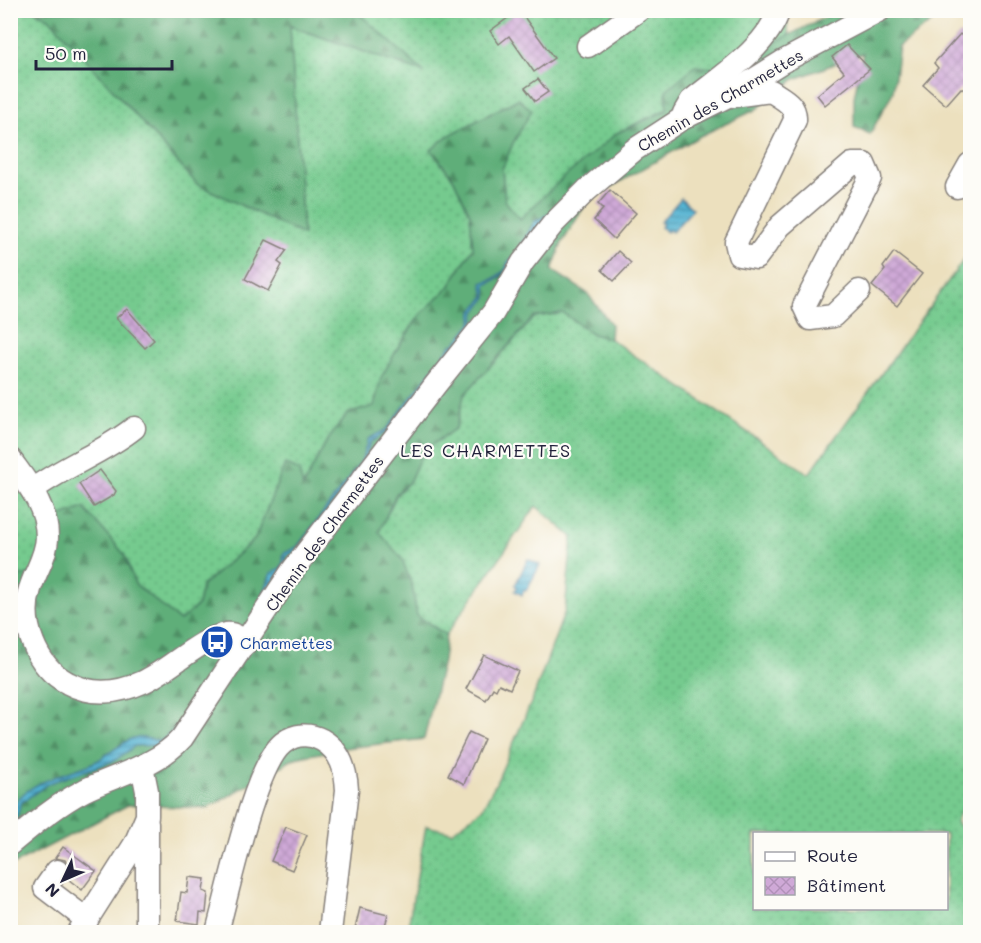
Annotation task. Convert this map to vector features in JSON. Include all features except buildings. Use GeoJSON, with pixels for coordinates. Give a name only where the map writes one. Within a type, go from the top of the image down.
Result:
{"type":"FeatureCollection","features":[{"type":"Feature","properties":{"kind":"street"},"geometry":{"type":"LineString","coordinates":[[588,46],[639,10]]}},
{"type":"Feature","properties":{"kind":"street"},"geometry":{"type":"LineString","coordinates":[[680,120],[690,101],[763,41],[775,23],[778,10]]}},
{"type":"Feature","properties":{"kind":"street","name":"Chemin des Charmettes"},"geometry":{"type":"LineString","coordinates":[[10,844],[54,809],[78,794],[142,766],[172,748],[182,738],[241,640],[436,384],[493,313],[523,261],[553,224],[587,190],[634,150],[680,120],[880,10]]}},
{"type":"Feature","properties":{"kind":"street"},"geometry":{"type":"LineString","coordinates":[[726,96],[771,91],[804,110],[795,120],[736,242],[739,255],[756,258],[780,226],[852,164],[864,164],[870,178],[804,306],[810,319],[833,316],[859,291]]}},
{"type":"Feature","properties":{"kind":"street"},"geometry":{"type":"LineString","coordinates":[[957,188],[970,164]]}},
{"type":"Feature","properties":{"kind":"street"},"geometry":{"type":"LineString","coordinates":[[32,490],[134,428]]}},
{"type":"Feature","properties":{"kind":"street"},"geometry":{"type":"LineString","coordinates":[[10,459],[42,506],[47,538],[43,556],[29,590],[26,615],[37,651],[45,665],[56,676],[82,689],[100,692],[121,690],[144,682],[210,640],[227,634],[241,640]]}},
{"type":"Feature","properties":{"kind":"street"},"geometry":{"type":"LineString","coordinates":[[217,933],[262,775],[282,744],[295,736],[308,735],[322,740],[333,749],[346,770],[347,790],[330,933]]}},
{"type":"Feature","properties":{"kind":"street"},"geometry":{"type":"LineString","coordinates":[[142,766],[147,791],[147,933]]}},
{"type":"Feature","properties":{"kind":"street"},"geometry":{"type":"LineString","coordinates":[[57,871],[45,888],[83,926],[135,844],[147,816]]}},
{"type":"Feature","properties":{"kind":"green space"},"geometry":{"type":"Polygon","coordinates":[[[11,11],[35,11],[49,18],[197,184],[303,235],[290,26],[423,72],[356,11],[785,11],[789,35],[667,109],[617,133],[520,219],[505,201],[502,169],[531,110],[518,99],[447,137],[431,150],[453,178],[470,214],[473,248],[449,287],[420,315],[399,346],[381,378],[375,406],[325,444],[302,488],[299,471],[285,464],[255,539],[202,586],[198,605],[180,621],[135,584],[124,554],[57,543],[44,569],[11,586],[11,11]]]}},
{"type":"Feature","properties":{"kind":"green space"},"geometry":{"type":"Polygon","coordinates":[[[35,11],[356,11],[425,73],[290,26],[303,235],[197,184],[49,18],[35,11]]]}},
{"type":"Feature","properties":{"kind":"green space"},"geometry":{"type":"Polygon","coordinates":[[[837,11],[969,11],[943,14],[899,46],[893,92],[870,134],[854,127],[854,97],[863,53],[795,79],[755,110],[700,136],[588,200],[562,243],[552,270],[587,293],[611,324],[610,339],[593,334],[563,313],[534,317],[464,395],[456,428],[423,451],[409,482],[396,494],[379,532],[402,559],[412,586],[417,616],[446,635],[443,661],[424,739],[345,748],[295,758],[208,808],[128,805],[11,866],[10,586],[12,579],[44,569],[57,543],[56,518],[84,508],[124,554],[135,584],[180,621],[198,605],[202,586],[255,539],[285,464],[299,471],[303,487],[325,444],[347,414],[374,406],[381,378],[399,346],[420,315],[449,287],[473,248],[470,214],[453,178],[431,150],[446,137],[518,99],[532,110],[513,143],[502,169],[505,201],[520,219],[562,179],[617,133],[667,110],[666,90],[695,66],[722,69],[837,11]]]}},
{"type":"Feature","properties":{"kind":"green space"},"geometry":{"type":"Polygon","coordinates":[[[970,251],[970,790],[956,822],[970,836],[970,932],[407,932],[426,826],[452,832],[482,809],[497,781],[533,698],[565,611],[572,537],[536,506],[446,635],[417,616],[412,586],[379,532],[397,494],[409,482],[423,451],[456,428],[464,395],[535,317],[563,313],[593,334],[610,339],[809,474],[970,251]]]}},
{"type":"Feature","properties":{"kind":"water"},"geometry":{"type":"Polygon","coordinates":[[[681,198],[693,209],[672,232],[669,230],[667,232],[661,227],[663,224],[660,222],[681,198]]]}},
{"type":"Feature","properties":{"kind":"water"},"geometry":{"type":"Polygon","coordinates":[[[556,210],[515,262],[496,279],[486,285],[487,297],[476,312],[474,325],[389,431],[370,442],[363,465],[295,552],[286,556],[286,563],[262,599],[271,573],[283,564],[283,554],[297,547],[361,462],[368,439],[387,429],[451,345],[455,344],[472,323],[473,311],[485,296],[482,283],[493,279],[505,270],[534,222],[556,210]]]}},
{"type":"Feature","properties":{"kind":"water"},"geometry":{"type":"Polygon","coordinates":[[[528,559],[540,565],[522,595],[515,591],[517,587],[515,585],[528,559]]]}},
{"type":"Feature","properties":{"kind":"water"},"geometry":{"type":"Polygon","coordinates":[[[185,721],[165,745],[135,746],[114,761],[49,783],[21,803],[17,817],[11,820],[13,808],[29,789],[93,763],[133,738],[161,741],[185,721]]]}},
{"type":"Feature","properties":{"kind":"place","name":"Charmettes"},"geometry":{"type":"Point","coordinates":[217,642]}},
{"type":"Feature","properties":{"kind":"district","name":"LES CHARMETTES"},"geometry":{"type":"Point","coordinates":[486,450]}}]}
